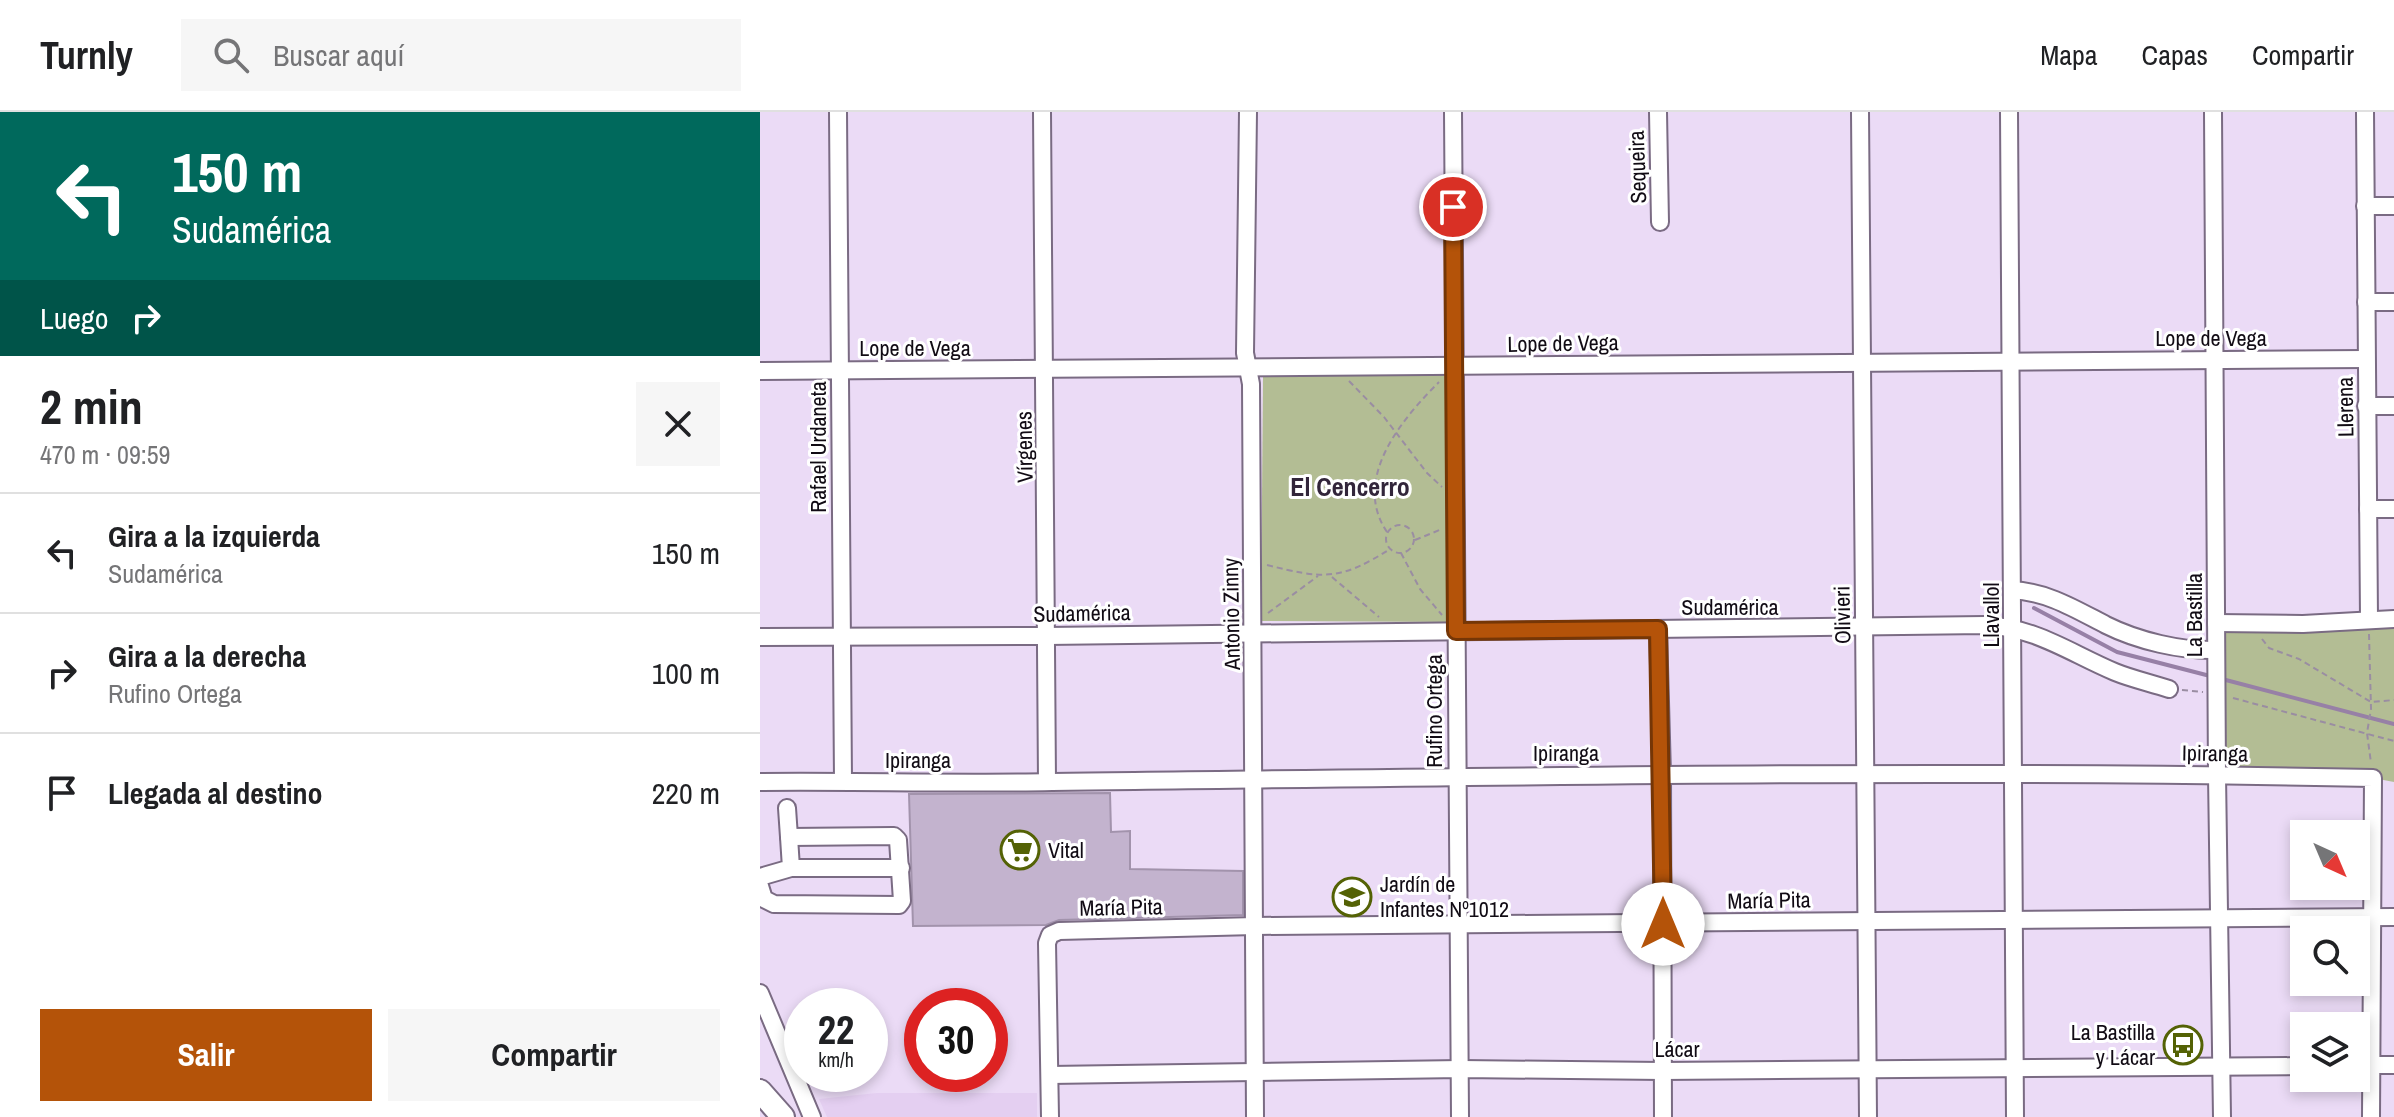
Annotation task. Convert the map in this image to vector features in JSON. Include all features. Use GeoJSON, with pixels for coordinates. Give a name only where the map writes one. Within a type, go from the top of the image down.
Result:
{"type":"FeatureCollection","features":[{"type":"Feature","properties":{"kind":"highway"},"geometry":{"type":"LineString","coordinates":[[760,1091],[783,1117]]}},
{"type":"Feature","properties":{"kind":"highway"},"geometry":{"type":"LineString","coordinates":[[760,1101],[767,1117]]}},
{"type":"Feature","properties":{"kind":"street","name":"Rafael Urdaneta"},"geometry":{"type":"LineString","coordinates":[[838,112],[843,781]]}},
{"type":"Feature","properties":{"kind":"street","name":"Vírgenes"},"geometry":{"type":"LineString","coordinates":[[1042,112],[1047,782]]}},
{"type":"Feature","properties":{"kind":"street","name":"Antonio Zinny"},"geometry":{"type":"LineString","coordinates":[[1248,112],[1245,353],[1251,384],[1255,1117]]}},
{"type":"Feature","properties":{"kind":"street","name":"Rufino Ortega"},"geometry":{"type":"LineString","coordinates":[[1453,112],[1460,1117]]}},
{"type":"Feature","properties":{"kind":"street","name":"Sequeira"},"geometry":{"type":"LineString","coordinates":[[1658,112],[1660,222]]}},
{"type":"Feature","properties":{"kind":"street","name":"Olivieri"},"geometry":{"type":"LineString","coordinates":[[1860,112],[1868,1117]]}},
{"type":"Feature","properties":{"kind":"street","name":"Llavallol"},"geometry":{"type":"LineString","coordinates":[[2009,112],[2015,1117]]}},
{"type":"Feature","properties":{"kind":"street","name":"La Bastilla"},"geometry":{"type":"LineString","coordinates":[[2213,112],[2222,1117]]}},
{"type":"Feature","properties":{"kind":"street","name":"Llerena"},"geometry":{"type":"LineString","coordinates":[[2365,112],[2369,619]]}},
{"type":"Feature","properties":{"kind":"street"},"geometry":{"type":"LineString","coordinates":[[2365,206],[2394,206]]}},
{"type":"Feature","properties":{"kind":"street"},"geometry":{"type":"LineString","coordinates":[[2366,302],[2394,302]]}},
{"type":"Feature","properties":{"kind":"street","name":"Lope de Vega"},"geometry":{"type":"LineString","coordinates":[[760,371],[2366,359]]}},
{"type":"Feature","properties":{"kind":"street"},"geometry":{"type":"LineString","coordinates":[[2366,406],[2394,406]]}},
{"type":"Feature","properties":{"kind":"street"},"geometry":{"type":"LineString","coordinates":[[2368,509],[2394,509]]}},
{"type":"Feature","properties":{"kind":"street"},"geometry":{"type":"LineString","coordinates":[[2012,590],[2028,591],[2058,601],[2121,632],[2184,648],[2216,650]]}},
{"type":"Feature","properties":{"kind":"street"},"geometry":{"type":"LineString","coordinates":[[2216,623],[2323,624],[2394,619]]}},
{"type":"Feature","properties":{"kind":"street","name":"Sudamérica"},"geometry":{"type":"LineString","coordinates":[[760,637],[1047,636],[1253,626],[1391,631],[2013,627],[2056,643],[2119,674],[2169,689]]}},
{"type":"Feature","properties":{"kind":"street"},"geometry":{"type":"LineString","coordinates":[[1658,629],[1662,774],[1663,1117]]}},
{"type":"Feature","properties":{"kind":"street","name":"Ipiranga"},"geometry":{"type":"LineString","coordinates":[[760,782],[1047,782],[1662,774],[2373,778]]}},
{"type":"Feature","properties":{"kind":"street"},"geometry":{"type":"LineString","coordinates":[[2366,1012],[2372,916],[2373,778]]}},
{"type":"Feature","properties":{"kind":"street"},"geometry":{"type":"LineString","coordinates":[[787,808],[791,868]]}},
{"type":"Feature","properties":{"kind":"street"},"geometry":{"type":"LineString","coordinates":[[760,886],[764,899],[774,904],[899,905],[903,897],[901,868],[898,840],[894,836],[789,837]]}},
{"type":"Feature","properties":{"kind":"street"},"geometry":{"type":"LineString","coordinates":[[760,877],[791,868],[901,868]]}},
{"type":"Feature","properties":{"kind":"street","name":"María Pita"},"geometry":{"type":"LineString","coordinates":[[1050,1075],[1047,943],[1050,935],[1059,931],[1255,926],[2394,917]]}},
{"type":"Feature","properties":{"kind":"street"},"geometry":{"type":"LineString","coordinates":[[760,993],[812,1117]]}},
{"type":"Feature","properties":{"kind":"street"},"geometry":{"type":"LineString","coordinates":[[2370,1065],[2394,1065]]}},
{"type":"Feature","properties":{"kind":"street","name":"Lácar"},"geometry":{"type":"LineString","coordinates":[[1050,1075],[1461,1069],[1663,1071],[2290,1066]]}},
{"type":"Feature","properties":{"kind":"street"},"geometry":{"type":"LineString","coordinates":[[1050,1075],[1050,1117]]}},
{"type":"Feature","properties":{"kind":"street"},"geometry":{"type":"LineString","coordinates":[[2367,1092],[2371,1117]]}},
{"type":"Feature","properties":{"kind":"path"},"geometry":{"type":"LineString","coordinates":[[1454,366],[1396,433],[1375,480],[1377,512],[1387,532],[1386,541],[1390,549],[1401,553],[1420,589],[1456,631]]}},
{"type":"Feature","properties":{"kind":"path"},"geometry":{"type":"LineString","coordinates":[[1338,368],[1433,480],[1440,486],[1455,490]]}},
{"type":"Feature","properties":{"kind":"path"},"geometry":{"type":"LineString","coordinates":[[1401,553],[1408,550],[1414,541],[1455,524]]}},
{"type":"Feature","properties":{"kind":"path"},"geometry":{"type":"LineString","coordinates":[[1387,532],[1394,526],[1403,525],[1411,530],[1414,541]]}},
{"type":"Feature","properties":{"kind":"path"},"geometry":{"type":"LineString","coordinates":[[1252,560],[1318,576],[1331,576],[1356,569],[1390,549]]}},
{"type":"Feature","properties":{"kind":"path"},"geometry":{"type":"LineString","coordinates":[[1253,626],[1318,576]]}},
{"type":"Feature","properties":{"kind":"path"},"geometry":{"type":"LineString","coordinates":[[1331,576],[1372,609],[1391,631]]}},
{"type":"Feature","properties":{"kind":"path"},"geometry":{"type":"LineString","coordinates":[[2369,619],[2371,709],[2367,733],[2373,778]]}},
{"type":"Feature","properties":{"kind":"path"},"geometry":{"type":"LineString","coordinates":[[2250,623],[2269,648],[2299,659],[2371,702],[2394,700]]}},
{"type":"Feature","properties":{"kind":"path"},"geometry":{"type":"LineString","coordinates":[[2169,689],[2216,690],[2394,741]]}},
{"type":"Feature","properties":{"kind":"shaded area"},"geometry":{"type":"Polygon","coordinates":[[[877,1093],[1037,1093],[1037,1117],[827,1117],[819,1099],[877,1093]]]}},
{"type":"Feature","properties":{"kind":"green space"},"geometry":{"type":"Polygon","coordinates":[[[1446,373],[1448,622],[1261,621],[1263,377],[1446,373]]]}},
{"type":"Feature","properties":{"kind":"green space"},"geometry":{"type":"Polygon","coordinates":[[[2394,619],[2394,782],[2373,778],[2217,775],[2216,623],[2394,619]]]}},
{"type":"Feature","properties":{"kind":"building","name":"Vital"},"geometry":{"type":"Polygon","coordinates":[[[1110,793],[1111,832],[1130,831],[1130,869],[1243,871],[1243,915],[1059,920],[1046,925],[913,926],[909,794],[1110,793]]]}},
{"type":"Feature","properties":{"kind":"waterway"},"geometry":{"type":"LineString","coordinates":[[2034,608],[2117,652],[2214,677]]}},
{"type":"Feature","properties":{"kind":"waterway"},"geometry":{"type":"LineString","coordinates":[[2222,679],[2394,724]]}},
{"type":"Feature","properties":{"kind":"place","name":"Vital"},"geometry":{"type":"Point","coordinates":[1020,850]}},
{"type":"Feature","properties":{"kind":"place","name":"Jardín de Infantes Nº1012"},"geometry":{"type":"Point","coordinates":[1352,897]}},
{"type":"Feature","properties":{"kind":"place","name":"La Bastilla y Lácar"},"geometry":{"type":"Point","coordinates":[2183,1045]}},
{"type":"Feature","properties":{"kind":"district","name":"El Cencerro"},"geometry":{"type":"Point","coordinates":[1350,486]}},
{"type":"Feature","properties":{"kind":"route"},"geometry":{"type":"LineString","coordinates":[[1453,207],[1456,631],[1658,629],[1663,924]]}}]}
